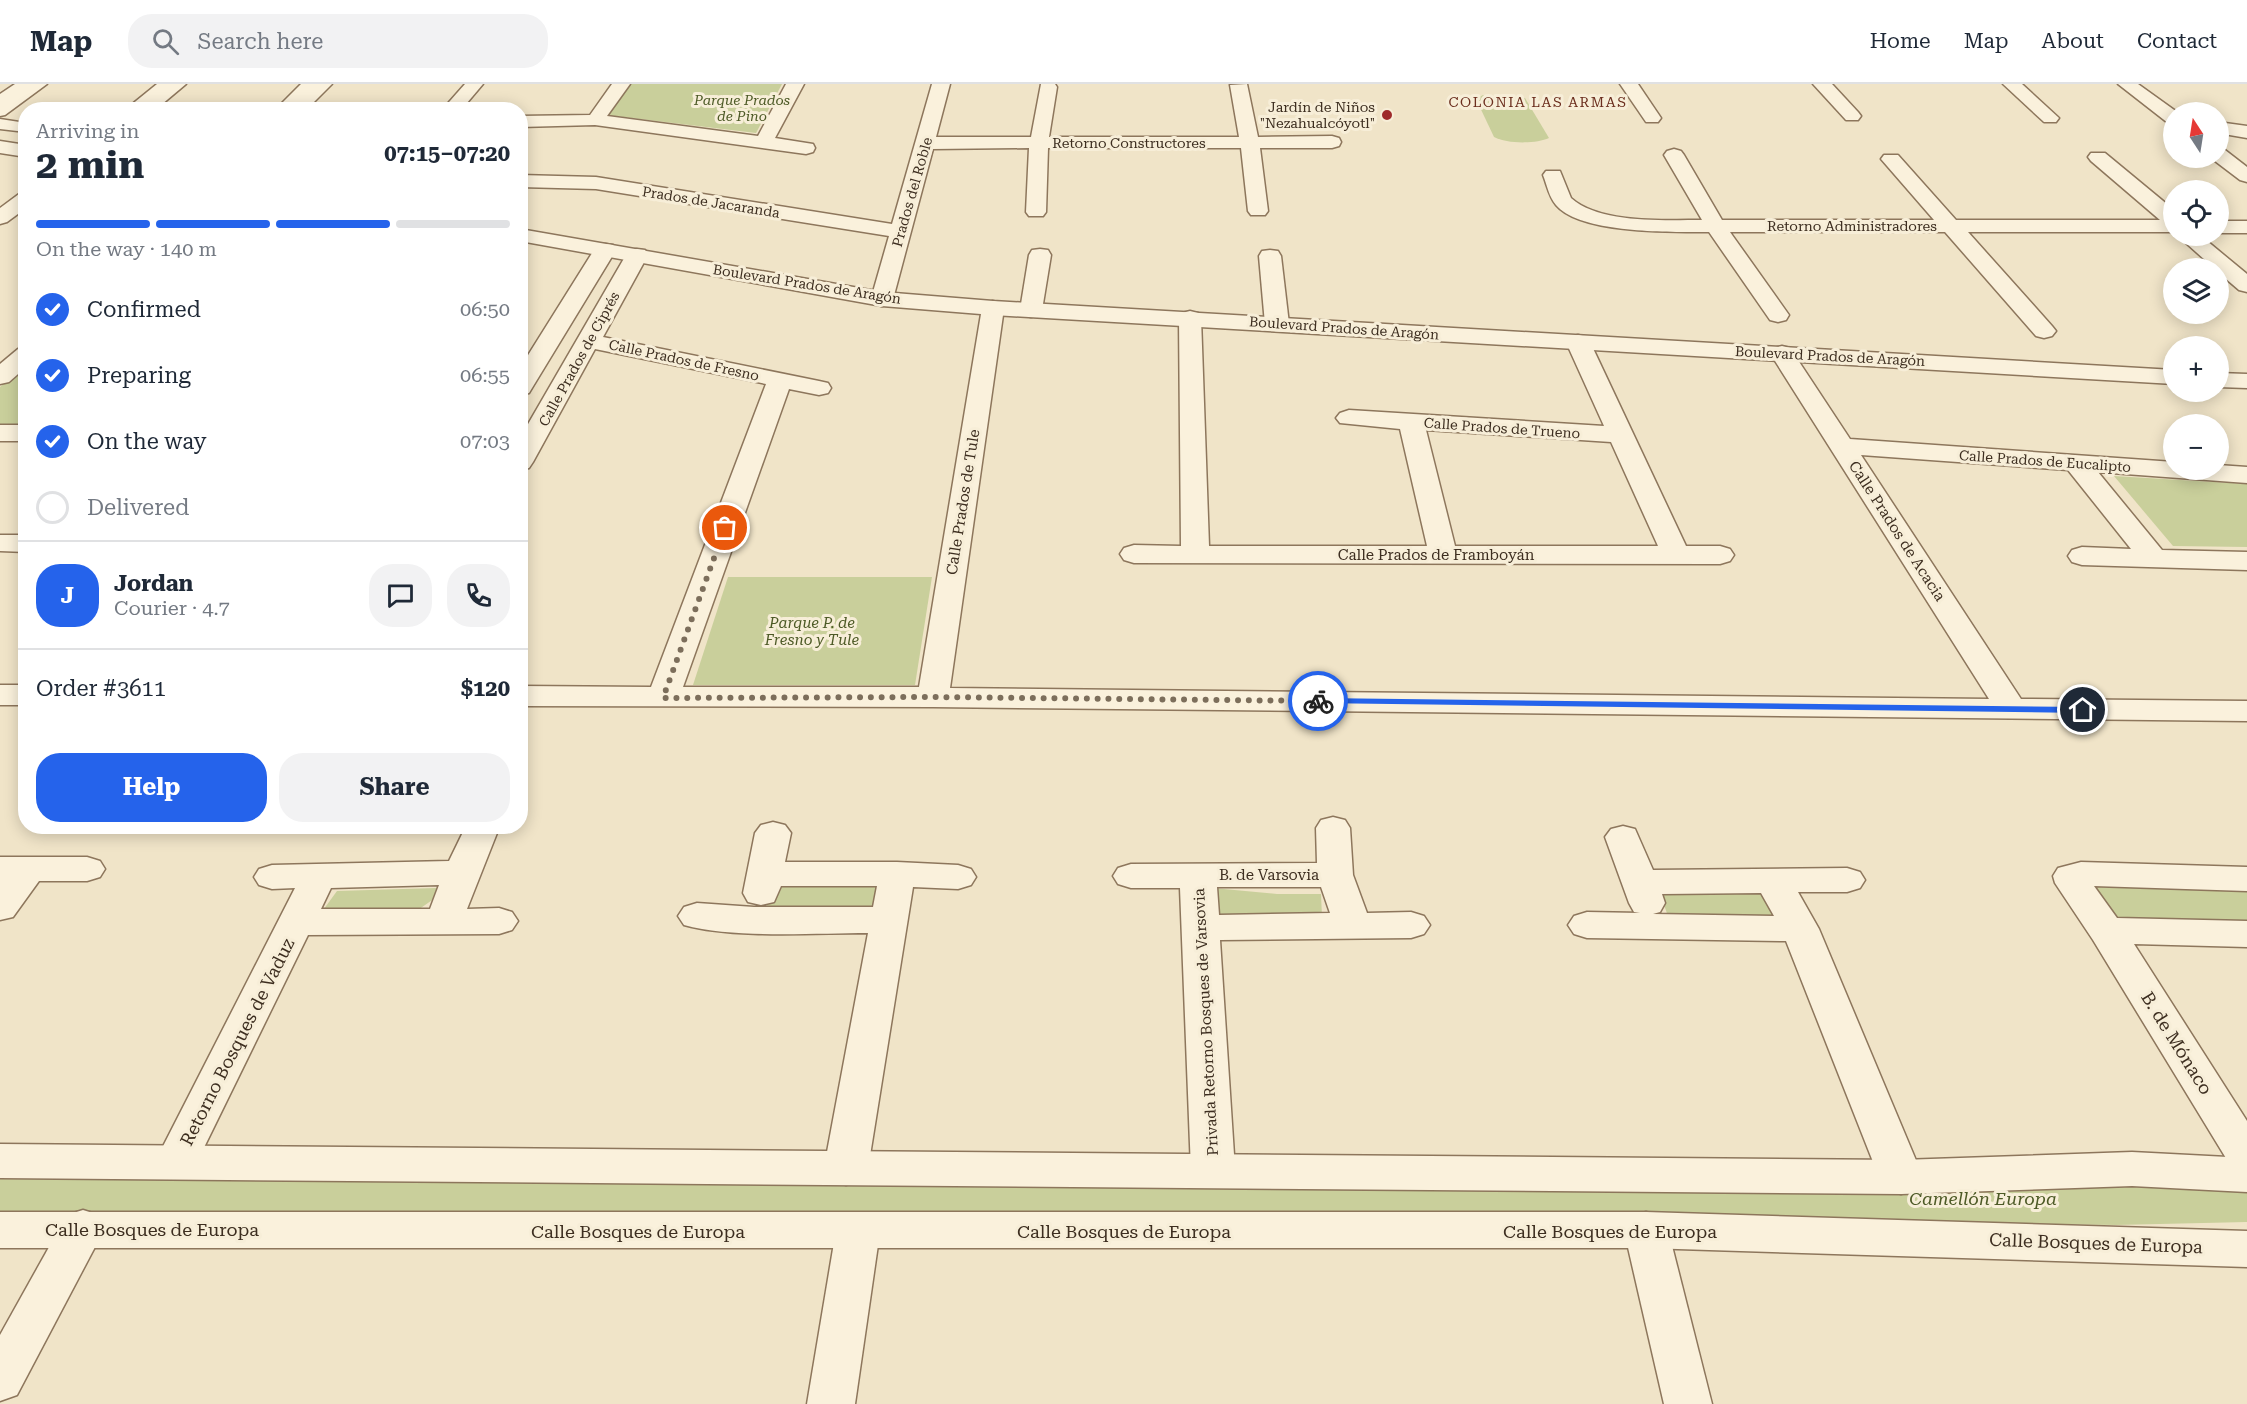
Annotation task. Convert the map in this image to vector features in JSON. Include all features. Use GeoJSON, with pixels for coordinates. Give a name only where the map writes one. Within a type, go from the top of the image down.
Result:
{"type":"FeatureCollection","features":[{"type":"Feature","properties":{"kind":"street"},"geometry":{"type":"LineString","coordinates":[[0,92],[12,84]]}},
{"type":"Feature","properties":{"kind":"street"},"geometry":{"type":"LineString","coordinates":[[0,102],[27,84]]}},
{"type":"Feature","properties":{"kind":"street"},"geometry":{"type":"LineString","coordinates":[[0,112],[40,84]]}},
{"type":"Feature","properties":{"kind":"street"},"geometry":{"type":"LineString","coordinates":[[142,102],[166,84]]}},
{"type":"Feature","properties":{"kind":"street"},"geometry":{"type":"LineString","coordinates":[[153,102],[177,84]]}},
{"type":"Feature","properties":{"kind":"street"},"geometry":{"type":"LineString","coordinates":[[165,102],[188,84]]}},
{"type":"Feature","properties":{"kind":"street"},"geometry":{"type":"LineString","coordinates":[[290,102],[309,84]]}},
{"type":"Feature","properties":{"kind":"street"},"geometry":{"type":"LineString","coordinates":[[304,102],[323,84]]}},
{"type":"Feature","properties":{"kind":"street"},"geometry":{"type":"LineString","coordinates":[[458,102],[474,84]]}},
{"type":"Feature","properties":{"kind":"street"},"geometry":{"type":"LineString","coordinates":[[595,120],[621,84]]}},
{"type":"Feature","properties":{"kind":"street"},"geometry":{"type":"LineString","coordinates":[[764,142],[795,84]]}},
{"type":"Feature","properties":{"kind":"street","name":"Prados del Roble"},"geometry":{"type":"LineString","coordinates":[[882,299],[941,84]]}},
{"type":"Feature","properties":{"kind":"street"},"geometry":{"type":"LineString","coordinates":[[1629,84],[1652,118]]}},
{"type":"Feature","properties":{"kind":"street"},"geometry":{"type":"LineString","coordinates":[[1822,84],[1852,116]]}},
{"type":"Feature","properties":{"kind":"street"},"geometry":{"type":"LineString","coordinates":[[2012,84],[2050,118]]}},
{"type":"Feature","properties":{"kind":"street"},"geometry":{"type":"LineString","coordinates":[[2127,84],[2163,110]]}},
{"type":"Feature","properties":{"kind":"street"},"geometry":{"type":"LineString","coordinates":[[1239,85],[1250,143],[1258,211]]}},
{"type":"Feature","properties":{"kind":"street"},"geometry":{"type":"LineString","coordinates":[[1036,212],[1040,143],[1048,87]]}},
{"type":"Feature","properties":{"kind":"street"},"geometry":{"type":"LineString","coordinates":[[528,122],[595,120],[806,148]]}},
{"type":"Feature","properties":{"kind":"street"},"geometry":{"type":"LineString","coordinates":[[0,126],[18,129]]}},
{"type":"Feature","properties":{"kind":"street"},"geometry":{"type":"LineString","coordinates":[[2229,129],[2247,132]]}},
{"type":"Feature","properties":{"kind":"street","name":"Retorno Constructores"},"geometry":{"type":"LineString","coordinates":[[926,143],[1332,142]]}},
{"type":"Feature","properties":{"kind":"street"},"geometry":{"type":"LineString","coordinates":[[0,147],[18,150]]}},
{"type":"Feature","properties":{"kind":"street"},"geometry":{"type":"LineString","coordinates":[[1674,154],[1716,226],[1778,315]]}},
{"type":"Feature","properties":{"kind":"street"},"geometry":{"type":"LineString","coordinates":[[2098,157],[2163,212]]}},
{"type":"Feature","properties":{"kind":"street"},"geometry":{"type":"LineString","coordinates":[[1891,159],[2044,331]]}},
{"type":"Feature","properties":{"kind":"street"},"geometry":{"type":"LineString","coordinates":[[2229,162],[2247,176]]}},
{"type":"Feature","properties":{"kind":"street","name":"Retorno Administradores"},"geometry":{"type":"LineString","coordinates":[[1553,175],[1564,202],[1571,208],[1624,223],[1644,226],[2163,226]]}},
{"type":"Feature","properties":{"kind":"street","name":"Prados de Jacaranda"},"geometry":{"type":"LineString","coordinates":[[528,182],[596,183],[901,232]]}},
{"type":"Feature","properties":{"kind":"street"},"geometry":{"type":"LineString","coordinates":[[0,218],[18,204]]}},
{"type":"Feature","properties":{"kind":"street"},"geometry":{"type":"LineString","coordinates":[[2229,226],[2247,227]]}},
{"type":"Feature","properties":{"kind":"street","name":"Boulevard Prados de Aragón"},"geometry":{"type":"LineString","coordinates":[[528,236],[882,299],[993,308],[2163,376]]}},
{"type":"Feature","properties":{"kind":"street"},"geometry":{"type":"LineString","coordinates":[[2201,246],[2247,285]]}},
{"type":"Feature","properties":{"kind":"street"},"geometry":{"type":"LineString","coordinates":[[528,375],[605,250]]}},
{"type":"Feature","properties":{"kind":"street","name":"Calle Prados de Ciprés"},"geometry":{"type":"LineString","coordinates":[[528,448],[637,255]]}},
{"type":"Feature","properties":{"kind":"street"},"geometry":{"type":"LineString","coordinates":[[1031,310],[1040,255]]}},
{"type":"Feature","properties":{"kind":"street"},"geometry":{"type":"LineString","coordinates":[[1269,256],[1277,324]]}},
{"type":"Feature","properties":{"kind":"street","name":"Calle Prados de Tule"},"geometry":{"type":"LineString","coordinates":[[933,697],[993,308]]}},
{"type":"Feature","properties":{"kind":"street"},"geometry":{"type":"LineString","coordinates":[[1190,318],[1195,554]]}},
{"type":"Feature","properties":{"kind":"street","name":"Calle Prados de Fresno"},"geometry":{"type":"LineString","coordinates":[[589,341],[819,388]]}},
{"type":"Feature","properties":{"kind":"street"},"geometry":{"type":"LineString","coordinates":[[1578,342],[1676,555]]}},
{"type":"Feature","properties":{"kind":"street","name":"Calle Prados de Acacia"},"geometry":{"type":"LineString","coordinates":[[1782,353],[2012,709]]}},
{"type":"Feature","properties":{"kind":"street"},"geometry":{"type":"LineString","coordinates":[[0,376],[18,361]]}},
{"type":"Feature","properties":{"kind":"street","name":"Calle Prados de Fresno"},"geometry":{"type":"LineString","coordinates":[[663,698],[780,380]]}},
{"type":"Feature","properties":{"kind":"street"},"geometry":{"type":"LineString","coordinates":[[2229,380],[2247,381]]}},
{"type":"Feature","properties":{"kind":"street"},"geometry":{"type":"LineString","coordinates":[[1349,418],[1411,422]]}},
{"type":"Feature","properties":{"kind":"street","name":"Calle Prados de Trueno"},"geometry":{"type":"LineString","coordinates":[[1443,555],[1411,422],[1621,435]]}},
{"type":"Feature","properties":{"kind":"street"},"geometry":{"type":"LineString","coordinates":[[0,432],[18,433]]}},
{"type":"Feature","properties":{"kind":"street","name":"Calle Prados de Eucalipto"},"geometry":{"type":"LineString","coordinates":[[1842,446],[2247,475]]}},
{"type":"Feature","properties":{"kind":"street"},"geometry":{"type":"LineString","coordinates":[[2076,463],[2154,559]]}},
{"type":"Feature","properties":{"kind":"street"},"geometry":{"type":"LineString","coordinates":[[0,543],[18,543]]}},
{"type":"Feature","properties":{"kind":"street","name":"Calle Prados de Framboyán"},"geometry":{"type":"LineString","coordinates":[[1134,554],[1720,555]]}},
{"type":"Feature","properties":{"kind":"street"},"geometry":{"type":"LineString","coordinates":[[2082,556],[2247,561]]}},
{"type":"Feature","properties":{"kind":"street"},"geometry":{"type":"LineString","coordinates":[[0,695],[18,695]]}},
{"type":"Feature","properties":{"kind":"street"},"geometry":{"type":"LineString","coordinates":[[528,696],[933,697],[2247,711]]}},
{"type":"Feature","properties":{"kind":"street","name":"B. de Varsovia"},"geometry":{"type":"LineString","coordinates":[[1333,828],[1335,875],[1353,926]]}},
{"type":"Feature","properties":{"kind":"street"},"geometry":{"type":"LineString","coordinates":[[443,921],[479,834]]}},
{"type":"Feature","properties":{"kind":"street"},"geometry":{"type":"LineString","coordinates":[[754,920],[773,834]]}},
{"type":"Feature","properties":{"kind":"street"},"geometry":{"type":"LineString","coordinates":[[1623,837],[1656,926]]}},
{"type":"Feature","properties":{"kind":"street"},"geometry":{"type":"LineString","coordinates":[[0,908],[14,869],[87,869]]}},
{"type":"Feature","properties":{"kind":"street"},"geometry":{"type":"LineString","coordinates":[[272,877],[318,878],[462,873]]}},
{"type":"Feature","properties":{"kind":"street"},"geometry":{"type":"LineString","coordinates":[[766,874],[897,874],[958,877]]}},
{"type":"Feature","properties":{"kind":"street"},"geometry":{"type":"LineString","coordinates":[[846,1167],[897,874]]}},
{"type":"Feature","properties":{"kind":"street","name":"Privada Retorno Bosques de Varsovia"},"geometry":{"type":"LineString","coordinates":[[1198,874],[1213,1170]]}},
{"type":"Feature","properties":{"kind":"street","name":"B. de Mónaco"},"geometry":{"type":"LineString","coordinates":[[2247,879],[2081,874],[2071,876],[2073,884],[2106,931],[2247,1156]]}},
{"type":"Feature","properties":{"kind":"street","name":"B. de Varsovia"},"geometry":{"type":"LineString","coordinates":[[1131,876],[1335,875]]}},
{"type":"Feature","properties":{"kind":"street","name":"Retorno Bosques de Vaduz"},"geometry":{"type":"LineString","coordinates":[[176,1162],[318,878]]}},
{"type":"Feature","properties":{"kind":"street"},"geometry":{"type":"LineString","coordinates":[[1639,882],[1847,880]]}},
{"type":"Feature","properties":{"kind":"street"},"geometry":{"type":"LineString","coordinates":[[1773,881],[1800,929],[1883,1128],[1901,1177]]}},
{"type":"Feature","properties":{"kind":"street"},"geometry":{"type":"LineString","coordinates":[[697,916],[754,920],[890,920]]}},
{"type":"Feature","properties":{"kind":"street","name":"Retorno Bosques de Vaduz"},"geometry":{"type":"LineString","coordinates":[[298,922],[500,921]]}},
{"type":"Feature","properties":{"kind":"street"},"geometry":{"type":"LineString","coordinates":[[1201,928],[1411,925]]}},
{"type":"Feature","properties":{"kind":"street"},"geometry":{"type":"LineString","coordinates":[[1587,925],[1800,929]]}},
{"type":"Feature","properties":{"kind":"street"},"geometry":{"type":"LineString","coordinates":[[2106,931],[2247,934]]}},
{"type":"Feature","properties":{"kind":"street"},"geometry":{"type":"LineString","coordinates":[[0,1161],[1901,1177],[2132,1169],[2247,1174]]}},
{"type":"Feature","properties":{"kind":"street"},"geometry":{"type":"LineString","coordinates":[[0,1380],[83,1228]]}},
{"type":"Feature","properties":{"kind":"street","name":"Calle Bosques de Europa"},"geometry":{"type":"LineString","coordinates":[[0,1230],[83,1228],[858,1231],[1646,1230],[2247,1249]]}},
{"type":"Feature","properties":{"kind":"street"},"geometry":{"type":"LineString","coordinates":[[1646,1230],[1688,1404]]}},
{"type":"Feature","properties":{"kind":"street"},"geometry":{"type":"LineString","coordinates":[[831,1404],[858,1231]]}},
{"type":"Feature","properties":{"kind":"green space","name":"Parque Prados de Pino"},"geometry":{"type":"Polygon","coordinates":[[[630,84],[782,84],[756,133],[607,115],[630,84]]]}},
{"type":"Feature","properties":{"kind":"green space"},"geometry":{"type":"Polygon","coordinates":[[[1483,95],[1525,98],[1549,138],[1522,142],[1506,141],[1494,137],[1476,99],[1483,95]]]}},
{"type":"Feature","properties":{"kind":"green space"},"geometry":{"type":"Polygon","coordinates":[[[18,371],[18,426],[0,426],[0,387],[18,371]]]}},
{"type":"Feature","properties":{"kind":"green space"},"geometry":{"type":"Polygon","coordinates":[[[2114,476],[2247,484],[2247,547],[2173,546],[2114,476]]]}},
{"type":"Feature","properties":{"kind":"green space","name":"Parque P. de Fresno y Tule"},"geometry":{"type":"Polygon","coordinates":[[[728,577],[932,577],[915,685],[693,685],[728,577]]]}},
{"type":"Feature","properties":{"kind":"green space"},"geometry":{"type":"Polygon","coordinates":[[[879,882],[876,909],[765,912],[773,884],[879,882]]]}},
{"type":"Feature","properties":{"kind":"green space"},"geometry":{"type":"Polygon","coordinates":[[[2086,882],[2247,887],[2247,927],[2115,924],[2086,882]]]}},
{"type":"Feature","properties":{"kind":"green space"},"geometry":{"type":"Polygon","coordinates":[[[436,888],[438,896],[415,912],[321,913],[337,891],[436,888]]]}},
{"type":"Feature","properties":{"kind":"green space"},"geometry":{"type":"Polygon","coordinates":[[[1213,888],[1277,894],[1321,894],[1322,917],[1218,919],[1213,888]]]}},
{"type":"Feature","properties":{"kind":"green space"},"geometry":{"type":"Polygon","coordinates":[[[1658,888],[1764,888],[1781,921],[1669,919],[1658,888]]]}},
{"type":"Feature","properties":{"kind":"green space","name":"Camellón Europa"},"geometry":{"type":"Polygon","coordinates":[[[1984,1171],[2247,1188],[2247,1222],[2116,1225],[1168,1215],[0,1216],[0,1174],[1984,1171]]]}},
{"type":"Feature","properties":{"kind":"way so far"},"geometry":{"type":"LineString","coordinates":[[725,528],[663,698],[933,697],[1318,701]]}},
{"type":"Feature","properties":{"kind":"place","name":"Jardín de Niños \"Nezahualcóyotl\""},"geometry":{"type":"Point","coordinates":[1387,115]}},
{"type":"Feature","properties":{"kind":"district","name":"COLONIA LAS ARMAS"},"geometry":{"type":"Point","coordinates":[1538,102]}},
{"type":"Feature","properties":{"kind":"route"},"geometry":{"type":"LineString","coordinates":[[1318,701],[2083,710]]}}]}
